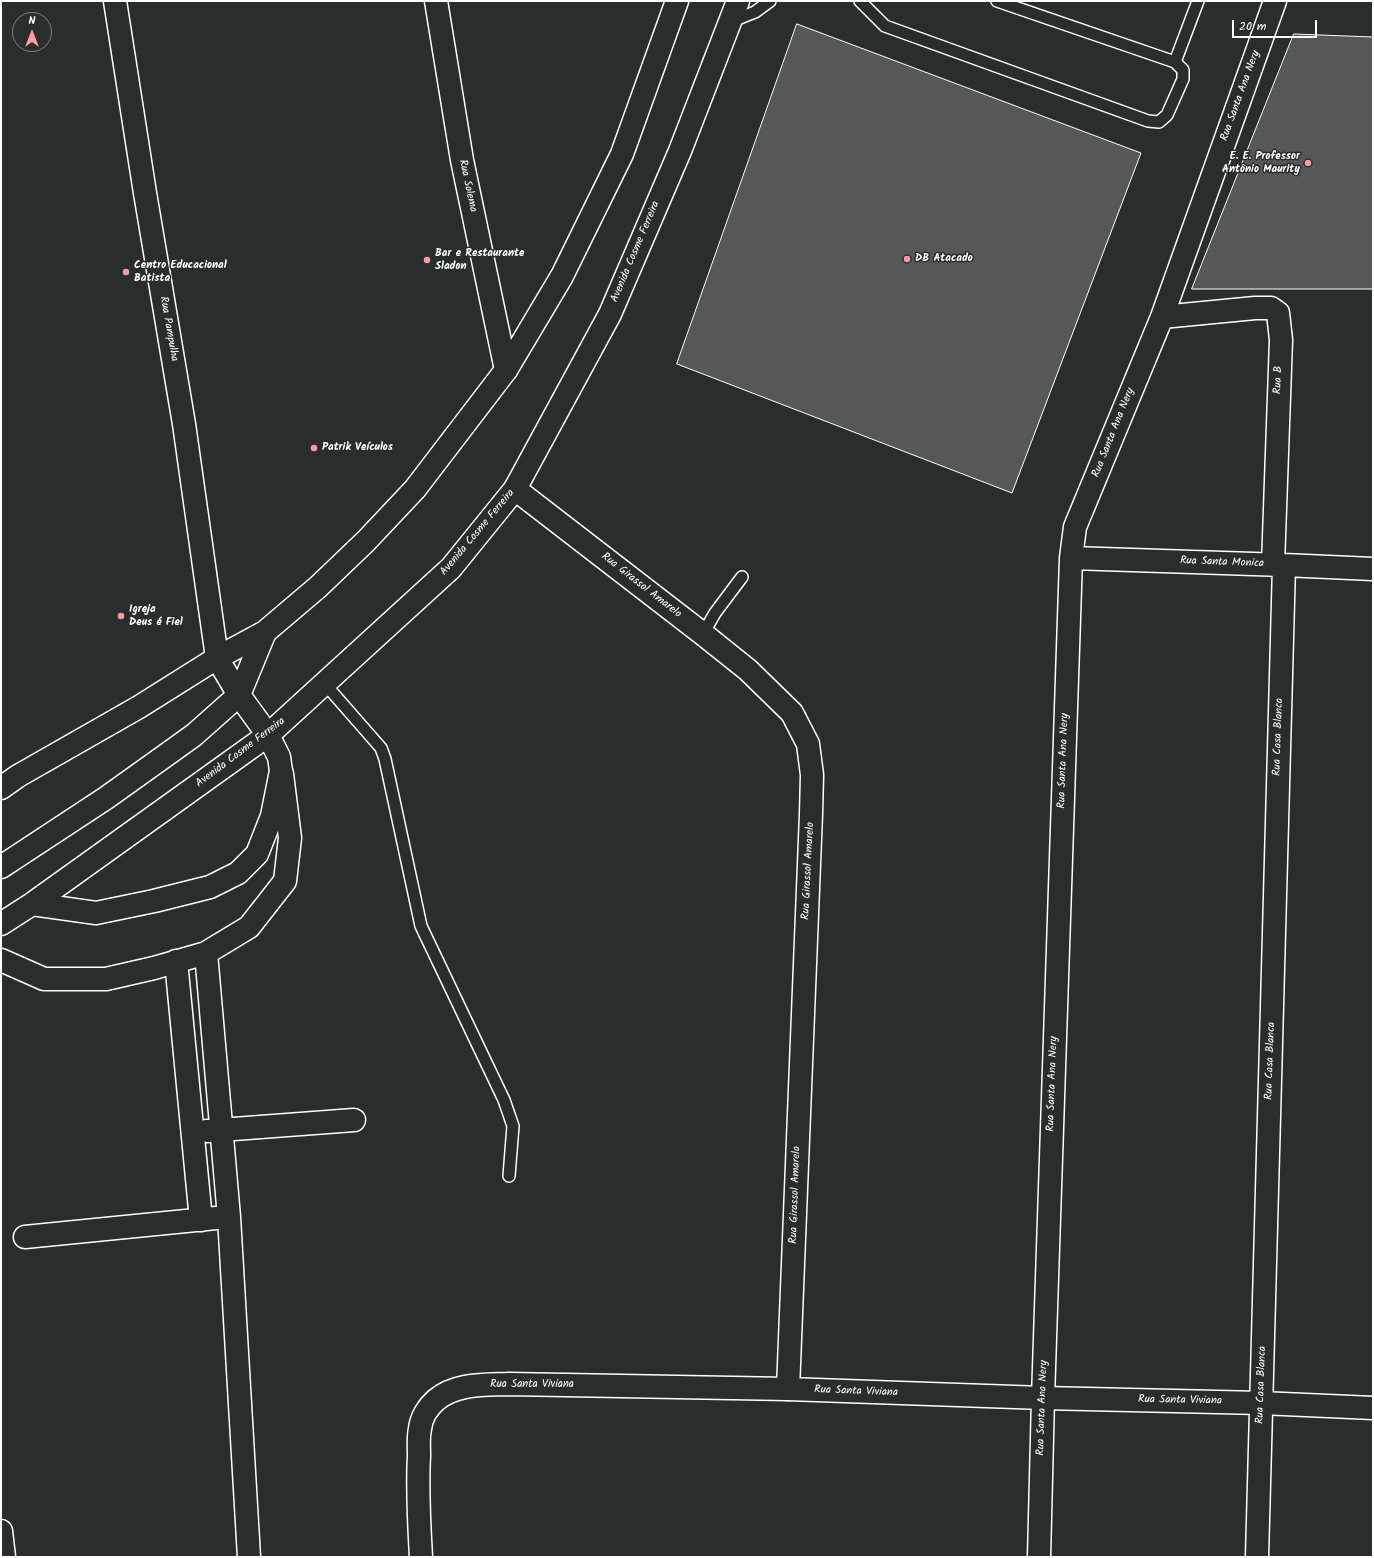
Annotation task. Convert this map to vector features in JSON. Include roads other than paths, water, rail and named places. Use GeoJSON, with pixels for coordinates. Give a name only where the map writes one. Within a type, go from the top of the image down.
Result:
{"type":"FeatureCollection","features":[{"type":"Feature","properties":{"kind":"street","name":"Rua Pampulha"},"geometry":{"type":"LineString","coordinates":[[115,1],[144,193],[184,424],[217,658]]}},
{"type":"Feature","properties":{"kind":"street","name":"Rua Solema"},"geometry":{"type":"LineString","coordinates":[[436,1],[462,160],[506,370]]}},
{"type":"Feature","properties":{"kind":"street"},"geometry":{"type":"LineString","coordinates":[[1,788],[18,776],[139,707],[217,658],[265,632],[318,587],[366,541],[414,489],[506,370],[562,276],[622,154],[677,1]]}},
{"type":"Feature","properties":{"kind":"street","name":"Avenida Cosme Ferreira"},"geometry":{"type":"LineString","coordinates":[[1,924],[32,904],[268,735],[326,684],[451,568],[515,489],[610,314],[680,151],[738,1]]}},
{"type":"Feature","properties":{"kind":"street","name":"Rua Santa Ana Nery"},"geometry":{"type":"LineString","coordinates":[[1039,1557],[1070,558],[1075,528],[1162,316],[1275,1]]}},
{"type":"Feature","properties":{"kind":"street","name":"Rua B"},"geometry":{"type":"LineString","coordinates":[[1162,316],[1255,308],[1271,308],[1278,313],[1281,340],[1278,564]]}},
{"type":"Feature","properties":{"kind":"street","name":"Rua Girassol Amarelo"},"geometry":{"type":"LineString","coordinates":[[515,489],[748,670],[792,713],[808,744],[812,776],[788,1389]]}},
{"type":"Feature","properties":{"kind":"street","name":"Rua Santa Monica"},"geometry":{"type":"LineString","coordinates":[[1070,558],[1278,564],[1373,569]]}},
{"type":"Feature","properties":{"kind":"street","name":"Rua Casa Blanca"},"geometry":{"type":"LineString","coordinates":[[1257,1557],[1278,564]]}},
{"type":"Feature","properties":{"kind":"street"},"geometry":{"type":"LineString","coordinates":[[1,867],[106,798],[194,735],[239,695],[265,632]]}},
{"type":"Feature","properties":{"kind":"street"},"geometry":{"type":"LineString","coordinates":[[1,960],[44,979],[106,979],[206,953],[249,927],[285,881],[290,838],[279,757],[268,735],[239,695],[217,658]]}},
{"type":"Feature","properties":{"kind":"street"},"geometry":{"type":"LineString","coordinates":[[32,904],[96,913],[210,887],[238,873],[257,854],[272,816],[281,771]]}},
{"type":"Feature","properties":{"kind":"street"},"geometry":{"type":"LineString","coordinates":[[206,953],[229,1217],[249,1557]]}},
{"type":"Feature","properties":{"kind":"street"},"geometry":{"type":"LineString","coordinates":[[176,961],[201,1220]]}},
{"type":"Feature","properties":{"kind":"street"},"geometry":{"type":"LineString","coordinates":[[192,1132],[354,1120]]}},
{"type":"Feature","properties":{"kind":"street"},"geometry":{"type":"LineString","coordinates":[[25,1237],[229,1217]]}},
{"type":"Feature","properties":{"kind":"street","name":"Rua Santa Viviana"},"geometry":{"type":"LineString","coordinates":[[421,1557],[417,1488],[420,1428],[428,1408],[437,1399],[449,1392],[464,1387],[509,1384],[788,1389],[1043,1398],[1261,1403],[1373,1408]]}},
{"type":"Feature","properties":{"kind":"street"},"geometry":{"type":"LineString","coordinates":[[1,1531],[4,1557]]}},
{"type":"Feature","properties":{"kind":"lane"},"geometry":{"type":"LineString","coordinates":[[730,22],[755,12],[770,1]]}},
{"type":"Feature","properties":{"kind":"lane"},"geometry":{"type":"LineString","coordinates":[[860,1],[885,26],[1148,121],[1159,122],[1167,115],[1183,79],[1183,70],[1175,62],[998,1]]}},
{"type":"Feature","properties":{"kind":"lane"},"geometry":{"type":"LineString","coordinates":[[1175,62],[1198,1]]}},
{"type":"Feature","properties":{"kind":"lane"},"geometry":{"type":"LineString","coordinates":[[703,634],[715,613],[742,577]]}},
{"type":"Feature","properties":{"kind":"lane"},"geometry":{"type":"LineString","coordinates":[[326,684],[381,748],[385,759],[421,926],[504,1100],[513,1126],[509,1176]]}},
{"type":"Feature","properties":{"kind":"place","name":"E. E. Professor Antônio Maurity"},"geometry":{"type":"Point","coordinates":[1308,163]}},
{"type":"Feature","properties":{"kind":"place","name":"DB Atacado"},"geometry":{"type":"Point","coordinates":[907,259]}},
{"type":"Feature","properties":{"kind":"place","name":"Bar e Restaurante Sladon"},"geometry":{"type":"Point","coordinates":[427,260]}},
{"type":"Feature","properties":{"kind":"place","name":"Centro Educacional Batista"},"geometry":{"type":"Point","coordinates":[126,272]}},
{"type":"Feature","properties":{"kind":"place","name":"Patrik Veículos"},"geometry":{"type":"Point","coordinates":[314,448]}},
{"type":"Feature","properties":{"kind":"place","name":"Igreja Deus é Fiel"},"geometry":{"type":"Point","coordinates":[121,616]}}]}
